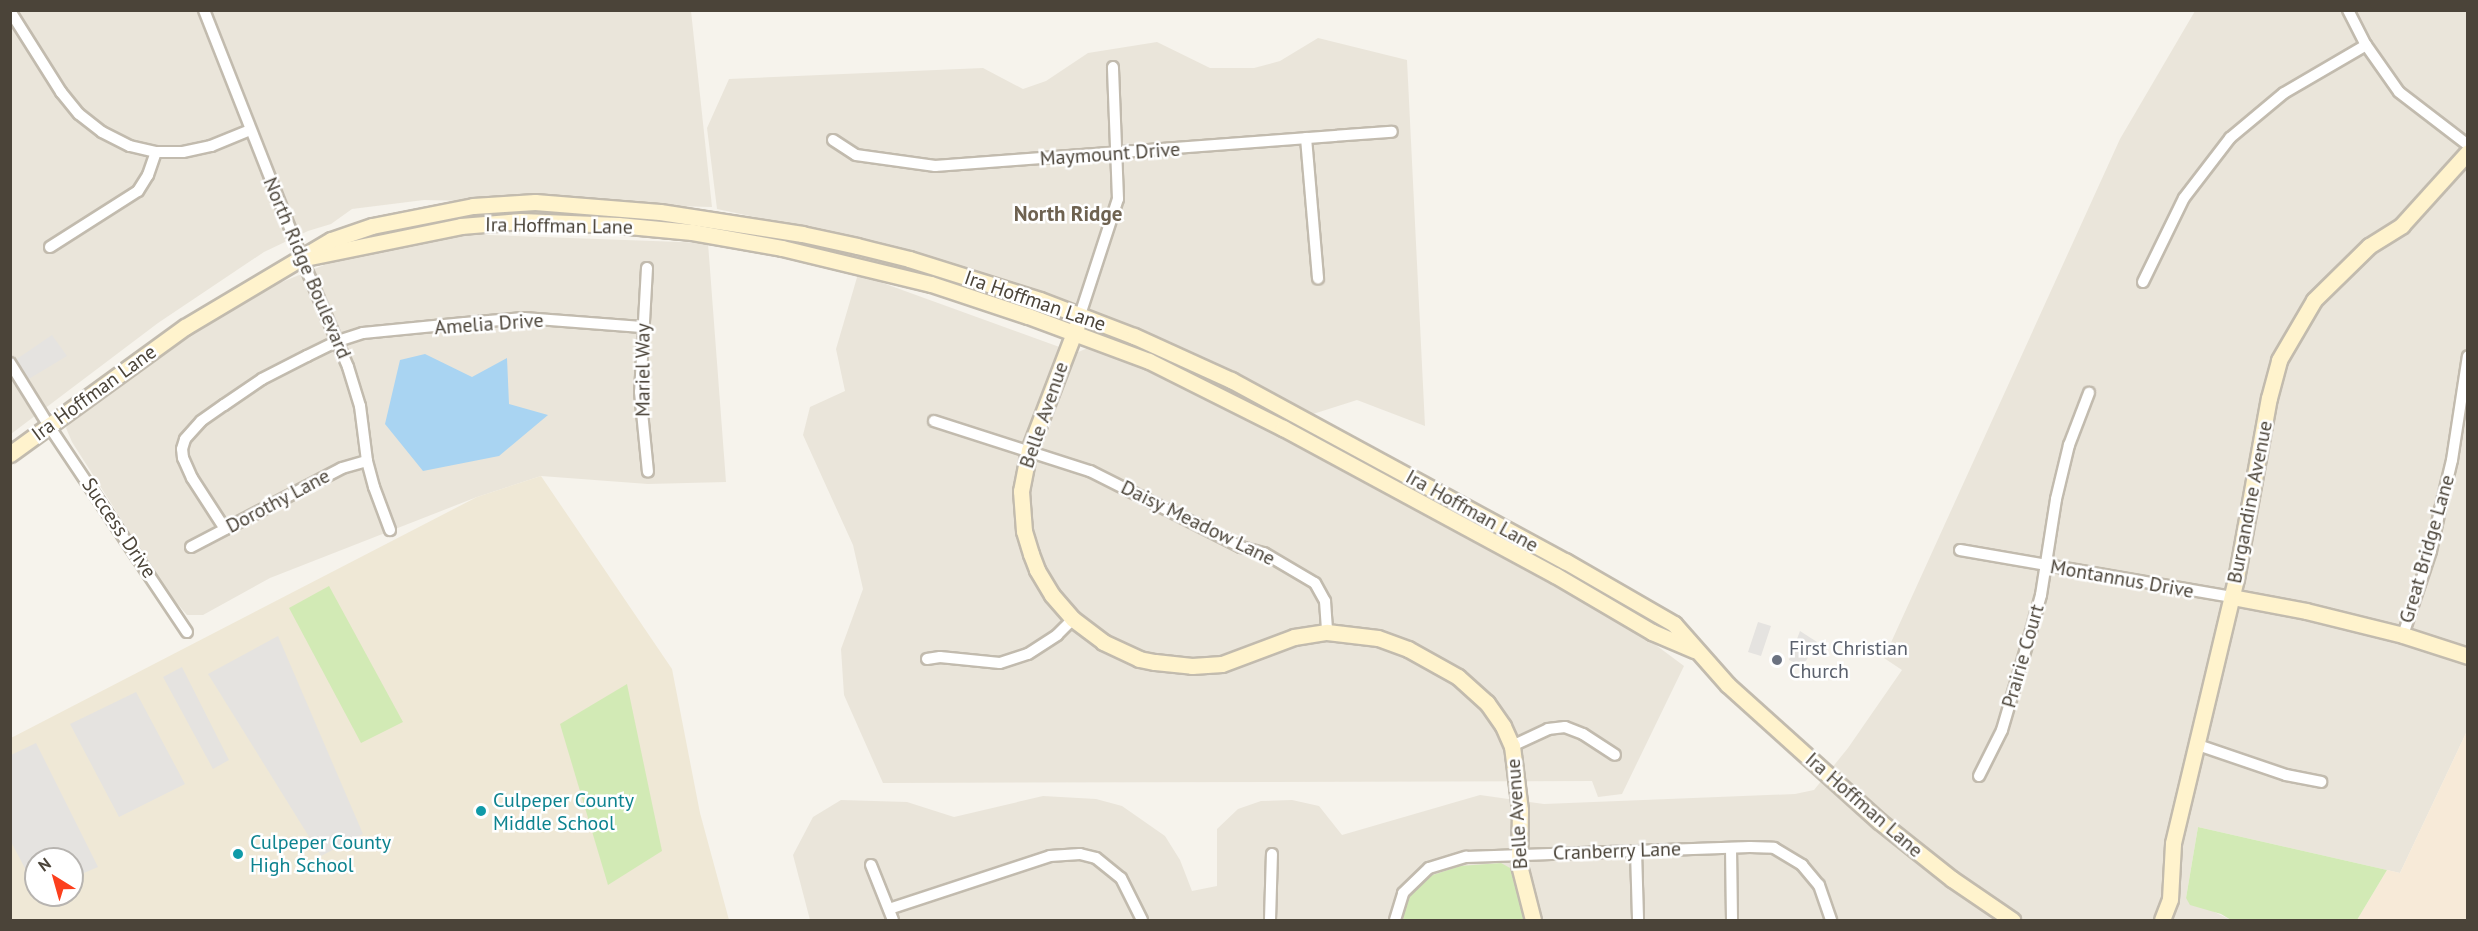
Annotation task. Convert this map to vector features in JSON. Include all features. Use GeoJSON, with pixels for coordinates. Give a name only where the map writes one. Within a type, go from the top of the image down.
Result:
{"type":"FeatureCollection","features":[{"type":"Feature","properties":{"kind":"main road","name":"Burgandine Avenue"},"geometry":{"type":"LineString","coordinates":[[2162,921],[2170,898],[2173,843],[2232,597],[2269,398],[2279,360],[2314,300],[2338,273],[2369,246],[2402,225],[2468,152]]}},
{"type":"Feature","properties":{"kind":"main road","name":"Ira Hoffman Lane"},"geometry":{"type":"LineString","coordinates":[[10,454],[185,327],[331,240],[372,226],[473,206],[535,202],[660,212],[802,234],[909,259],[1080,315],[1231,380],[1564,561],[1674,624],[1728,685],[1918,854],[2012,921]]}},
{"type":"Feature","properties":{"kind":"main road","name":"Ira Hoffman Lane"},"geometry":{"type":"LineString","coordinates":[[302,259],[461,226],[521,221],[673,230],[782,248],[931,284],[1149,362],[1283,428],[1555,575],[1653,632],[1700,653]]}},
{"type":"Feature","properties":{"kind":"main road","name":"Belle Avenue"},"geometry":{"type":"LineString","coordinates":[[1080,315],[1029,450],[1021,491],[1024,531],[1036,570],[1043,583],[1073,619],[1103,642],[1139,659],[1174,665],[1222,664],[1294,637],[1327,632],[1378,638],[1408,649],[1458,677],[1487,703],[1512,746],[1518,778],[1523,891],[1533,921]]}},
{"type":"Feature","properties":{"kind":"main road","name":"Montannus Drive"},"geometry":{"type":"LineString","coordinates":[[2232,597],[2306,611],[2403,635],[2464,657]]}},
{"type":"Feature","properties":{"kind":"street","name":"North Ridge Boulevard"},"geometry":{"type":"LineString","coordinates":[[204,10],[302,259],[338,341],[360,406],[367,460],[390,530]]}},
{"type":"Feature","properties":{"kind":"street"},"geometry":{"type":"LineString","coordinates":[[2348,10],[2366,45],[2398,92],[2468,145]]}},
{"type":"Feature","properties":{"kind":"street"},"geometry":{"type":"LineString","coordinates":[[10,11],[60,92],[79,114],[102,132],[130,146],[156,152],[183,152],[211,146],[250,130]]}},
{"type":"Feature","properties":{"kind":"street"},"geometry":{"type":"LineString","coordinates":[[2143,282],[2184,198],[2230,138],[2284,93],[2366,45]]}},
{"type":"Feature","properties":{"kind":"street","name":"Belle Avenue"},"geometry":{"type":"LineString","coordinates":[[1080,315],[1117,207],[1113,67]]}},
{"type":"Feature","properties":{"kind":"street","name":"Maymount Drive"},"geometry":{"type":"LineString","coordinates":[[833,140],[856,156],[925,166],[1392,132]]}},
{"type":"Feature","properties":{"kind":"street"},"geometry":{"type":"LineString","coordinates":[[1306,138],[1318,278]]}},
{"type":"Feature","properties":{"kind":"street"},"geometry":{"type":"LineString","coordinates":[[50,247],[138,191],[148,175],[156,152]]}},
{"type":"Feature","properties":{"kind":"street","name":"Mariel Way"},"geometry":{"type":"LineString","coordinates":[[647,268],[640,392],[648,472]]}},
{"type":"Feature","properties":{"kind":"street","name":"Amelia Drive"},"geometry":{"type":"LineString","coordinates":[[225,529],[192,478],[183,458],[182,449],[185,439],[201,421],[262,379],[338,341],[363,333],[524,318],[642,327]]}},
{"type":"Feature","properties":{"kind":"street","name":"Great Bridge Lane"},"geometry":{"type":"LineString","coordinates":[[2403,635],[2431,551],[2443,500],[2452,460],[2468,356]]}},
{"type":"Feature","properties":{"kind":"street","name":"Success Drive"},"geometry":{"type":"LineString","coordinates":[[10,363],[49,426],[187,632]]}},
{"type":"Feature","properties":{"kind":"street","name":"Prairie Court"},"geometry":{"type":"LineString","coordinates":[[1979,776],[2002,730],[2041,595],[2043,566],[2069,445],[2089,393]]}},
{"type":"Feature","properties":{"kind":"street","name":"Daisy Meadow Lane"},"geometry":{"type":"LineString","coordinates":[[934,421],[1090,471],[1192,524],[1241,547],[1264,553],[1296,570],[1315,583],[1325,601],[1327,632]]}},
{"type":"Feature","properties":{"kind":"street","name":"Dorothy Lane"},"geometry":{"type":"LineString","coordinates":[[191,547],[342,468],[367,460]]}},
{"type":"Feature","properties":{"kind":"street","name":"Montannus Drive"},"geometry":{"type":"LineString","coordinates":[[1960,550],[2232,597]]}},
{"type":"Feature","properties":{"kind":"street"},"geometry":{"type":"LineString","coordinates":[[927,659],[940,657],[1000,663],[1028,654],[1057,636],[1073,619]]}},
{"type":"Feature","properties":{"kind":"street"},"geometry":{"type":"LineString","coordinates":[[1512,746],[1548,729],[1565,727],[1583,734],[1615,755]]}},
{"type":"Feature","properties":{"kind":"street"},"geometry":{"type":"LineString","coordinates":[[2198,745],[2286,776],[2320,782]]}},
{"type":"Feature","properties":{"kind":"street"},"geometry":{"type":"LineString","coordinates":[[1731,848],[1732,921]]}},
{"type":"Feature","properties":{"kind":"street","name":"Cranberry Lane"},"geometry":{"type":"LineString","coordinates":[[1395,921],[1403,893],[1429,868],[1466,857],[1731,848],[1774,848],[1802,865],[1819,885],[1831,921]]}},
{"type":"Feature","properties":{"kind":"street"},"geometry":{"type":"LineString","coordinates":[[1636,851],[1638,921]]}},
{"type":"Feature","properties":{"kind":"street"},"geometry":{"type":"LineString","coordinates":[[889,909],[1050,856],[1080,854],[1096,858],[1121,878],[1142,921]]}},
{"type":"Feature","properties":{"kind":"street"},"geometry":{"type":"LineString","coordinates":[[1270,921],[1272,854]]}},
{"type":"Feature","properties":{"kind":"street"},"geometry":{"type":"LineString","coordinates":[[871,865],[893,921]]}},
{"type":"Feature","properties":{"kind":"shaded area"},"geometry":{"type":"Polygon","coordinates":[[[11,11],[691,11],[712,207],[424,200],[352,209],[331,224],[308,231],[264,252],[158,323],[11,434],[11,11]]]}},
{"type":"Feature","properties":{"kind":"shaded area"},"geometry":{"type":"Polygon","coordinates":[[[2195,11],[2467,11],[2467,731],[2400,873],[2198,827],[2186,898],[2231,920],[810,920],[793,855],[813,817],[841,800],[907,802],[954,817],[1043,796],[1096,799],[1122,806],[1165,836],[1180,860],[1192,891],[1217,886],[1217,829],[1238,809],[1261,801],[1292,800],[1319,806],[1342,835],[1480,795],[1544,804],[1795,794],[1814,790],[1848,748],[1902,670],[1884,658],[2120,139],[2195,11]]]}},
{"type":"Feature","properties":{"kind":"shaded area","name":"North Ridge"},"geometry":{"type":"Polygon","coordinates":[[[1318,38],[1407,60],[1425,426],[1357,400],[1313,414],[1093,312],[899,248],[717,209],[707,128],[729,79],[983,68],[1023,89],[1046,81],[1088,53],[1157,42],[1210,68],[1254,68],[1280,61],[1318,38]]]}},
{"type":"Feature","properties":{"kind":"shaded area"},"geometry":{"type":"Polygon","coordinates":[[[461,234],[708,243],[726,482],[648,484],[541,476],[477,497],[270,578],[203,615],[187,615],[169,594],[72,442],[66,428],[71,421],[184,335],[267,288],[329,263],[461,234]]]}},
{"type":"Feature","properties":{"kind":"shaded area"},"geometry":{"type":"Polygon","coordinates":[[[858,274],[1076,353],[1090,347],[1194,388],[1641,634],[1684,666],[1622,794],[1598,797],[1592,781],[883,783],[844,695],[841,649],[863,589],[853,545],[803,435],[810,407],[845,391],[836,349],[858,274]]]}},
{"type":"Feature","properties":{"kind":"shaded area"},"geometry":{"type":"Polygon","coordinates":[[[52,335],[67,356],[22,383],[11,363],[52,335]]]}},
{"type":"Feature","properties":{"kind":"shaded area"},"geometry":{"type":"Polygon","coordinates":[[[541,476],[672,669],[700,813],[729,920],[11,920],[11,738],[477,497],[541,476]]]}},
{"type":"Feature","properties":{"kind":"shaded area"},"geometry":{"type":"Polygon","coordinates":[[[1758,622],[1771,626],[1761,656],[1748,652],[1758,622]]]}},
{"type":"Feature","properties":{"kind":"shaded area"},"geometry":{"type":"Polygon","coordinates":[[[1800,631],[1817,642],[1803,666],[1789,660],[1800,631]]]}},
{"type":"Feature","properties":{"kind":"shaded area"},"geometry":{"type":"Polygon","coordinates":[[[278,636],[363,834],[321,856],[208,674],[278,636]]]}},
{"type":"Feature","properties":{"kind":"shaded area"},"geometry":{"type":"Polygon","coordinates":[[[182,667],[229,760],[213,769],[163,677],[182,667]]]}},
{"type":"Feature","properties":{"kind":"shaded area"},"geometry":{"type":"Polygon","coordinates":[[[136,692],[185,784],[119,817],[70,724],[136,692]]]}},
{"type":"Feature","properties":{"kind":"shaded area"},"geometry":{"type":"Polygon","coordinates":[[[2467,731],[2467,920],[2357,920],[2387,870],[2400,873],[2467,731]]]}},
{"type":"Feature","properties":{"kind":"shaded area"},"geometry":{"type":"Polygon","coordinates":[[[36,743],[98,867],[84,873],[84,847],[24,847],[24,866],[10,840],[11,755],[36,743]]]}},
{"type":"Feature","properties":{"kind":"green space"},"geometry":{"type":"Polygon","coordinates":[[[329,586],[403,722],[361,743],[289,608],[329,586]]]}},
{"type":"Feature","properties":{"kind":"green space"},"geometry":{"type":"Polygon","coordinates":[[[627,684],[662,851],[608,885],[560,724],[627,684]]]}},
{"type":"Feature","properties":{"kind":"green space"},"geometry":{"type":"Polygon","coordinates":[[[2198,827],[2387,870],[2357,920],[2231,920],[2221,914],[2190,905],[2186,898],[2198,827]]]}},
{"type":"Feature","properties":{"kind":"green space"},"geometry":{"type":"Polygon","coordinates":[[[1501,863],[1510,868],[1524,920],[1403,920],[1407,898],[1424,878],[1460,866],[1501,863]]]}},
{"type":"Feature","properties":{"kind":"water"},"geometry":{"type":"Polygon","coordinates":[[[425,354],[472,377],[507,358],[509,404],[548,415],[499,456],[423,471],[385,424],[400,360],[425,354]]]}},
{"type":"Feature","properties":{"kind":"place","name":"First Christian Church"},"geometry":{"type":"Point","coordinates":[1777,660]}},
{"type":"Feature","properties":{"kind":"place","name":"Culpeper County Middle School"},"geometry":{"type":"Point","coordinates":[481,811]}},
{"type":"Feature","properties":{"kind":"place","name":"Culpeper County High School"},"geometry":{"type":"Point","coordinates":[238,854]}},
{"type":"Feature","properties":{"kind":"district","name":"North Ridge"},"geometry":{"type":"Point","coordinates":[1068,214]}}]}
